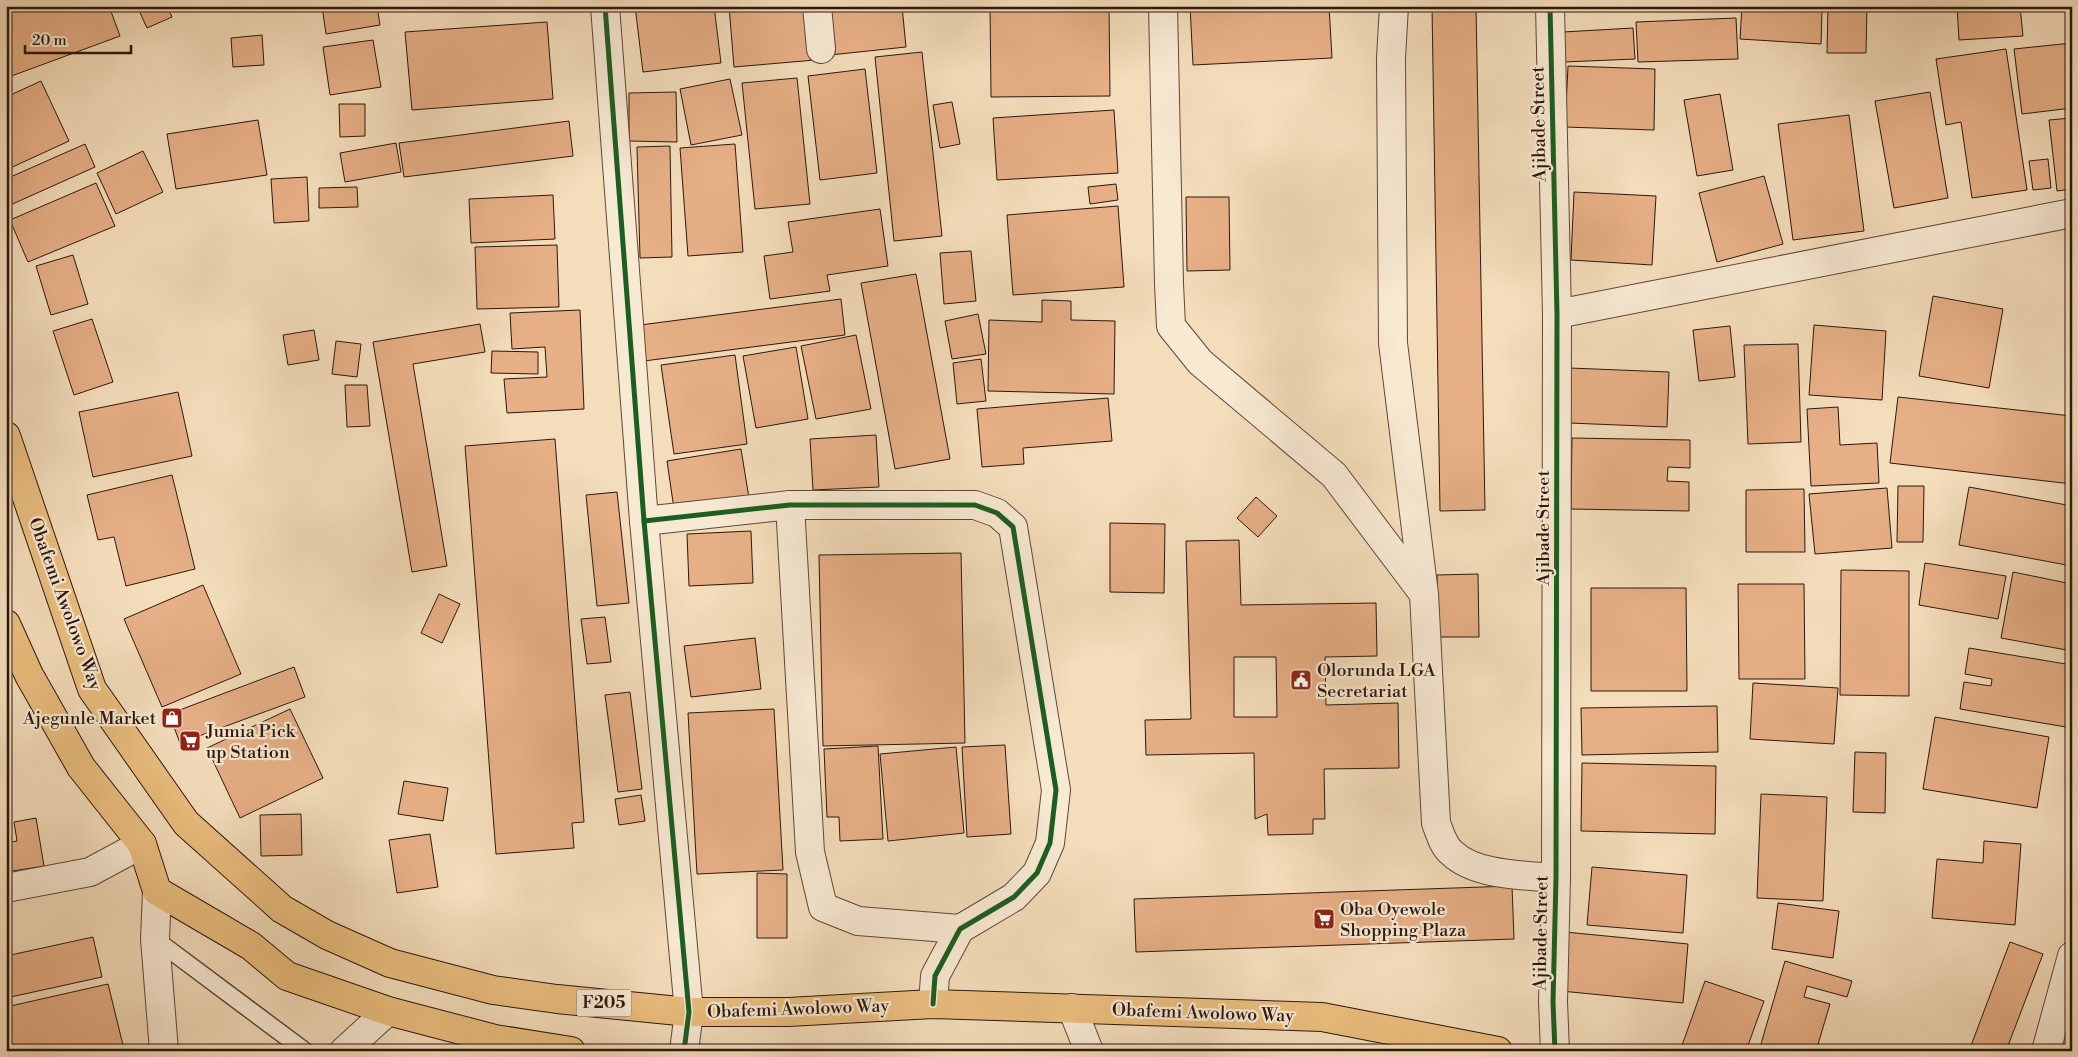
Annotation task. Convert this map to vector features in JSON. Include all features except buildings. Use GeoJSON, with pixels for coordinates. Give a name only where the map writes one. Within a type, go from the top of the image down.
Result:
{"type":"FeatureCollection","features":[{"type":"Feature","properties":{"kind":"main road","name":"Obafemi Awolowo Way"},"geometry":{"type":"LineString","coordinates":[[6,436],[92,689],[186,823],[282,909],[327,935],[390,963],[493,990],[557,999],[689,1012],[788,1012],[933,1004],[1322,1017],[1498,1051]]}},
{"type":"Feature","properties":{"kind":"main road"},"geometry":{"type":"LineString","coordinates":[[6,624],[29,675],[81,767],[142,844],[157,891],[251,946],[287,976],[388,1011],[495,1039],[571,1051]]}},
{"type":"Feature","properties":{"kind":"street"},"geometry":{"type":"LineString","coordinates":[[605,6],[644,521],[689,1012],[684,1051]]}},
{"type":"Feature","properties":{"kind":"street"},"geometry":{"type":"LineString","coordinates":[[816,6],[821,50]]}},
{"type":"Feature","properties":{"kind":"street"},"geometry":{"type":"LineString","coordinates":[[1163,6],[1169,284],[1172,326],[1200,362],[1334,475],[1424,594]]}},
{"type":"Feature","properties":{"kind":"street"},"geometry":{"type":"LineString","coordinates":[[1394,6],[1391,58],[1393,343],[1424,594],[1436,823],[1442,839],[1452,853],[1474,866],[1501,873],[1556,878]]}},
{"type":"Feature","properties":{"kind":"street","name":"Ajibade Street"},"geometry":{"type":"LineString","coordinates":[[1550,6],[1557,314],[1556,878],[1553,1002],[1555,1051]]}},
{"type":"Feature","properties":{"kind":"street"},"geometry":{"type":"LineString","coordinates":[[1557,314],[2072,213]]}},
{"type":"Feature","properties":{"kind":"street"},"geometry":{"type":"LineString","coordinates":[[644,521],[790,505],[975,505],[997,513],[1013,527],[1056,790],[1050,843],[1037,873],[1014,897],[960,929],[935,976],[933,1004]]}},
{"type":"Feature","properties":{"kind":"street"},"geometry":{"type":"LineString","coordinates":[[790,505],[810,852],[823,907],[858,921],[960,929]]}},
{"type":"Feature","properties":{"kind":"street"},"geometry":{"type":"LineString","coordinates":[[6,888],[90,872],[142,844]]}},
{"type":"Feature","properties":{"kind":"street"},"geometry":{"type":"LineString","coordinates":[[157,891],[155,939],[164,1051]]}},
{"type":"Feature","properties":{"kind":"street"},"geometry":{"type":"LineString","coordinates":[[2046,1051],[2072,956]]}},
{"type":"Feature","properties":{"kind":"street"},"geometry":{"type":"LineString","coordinates":[[1072,1008],[1089,1051]]}},
{"type":"Feature","properties":{"kind":"street"},"geometry":{"type":"LineString","coordinates":[[344,1051],[388,1011]]}},
{"type":"Feature","properties":{"kind":"lane"},"geometry":{"type":"LineString","coordinates":[[155,939],[306,1051]]}},
{"type":"Feature","properties":{"kind":"cycle path"},"geometry":{"type":"LineString","coordinates":[[605,6],[644,521],[689,1012],[684,1051]]}},
{"type":"Feature","properties":{"kind":"cycle path"},"geometry":{"type":"LineString","coordinates":[[1550,6],[1557,314],[1556,878],[1553,1002],[1555,1051]]}},
{"type":"Feature","properties":{"kind":"cycle path"},"geometry":{"type":"LineString","coordinates":[[644,521],[790,505],[975,505],[997,513],[1013,527],[1056,790],[1050,843],[1037,873],[1014,897],[960,929],[935,976],[933,1004]]}},
{"type":"Feature","properties":{"kind":"place","name":"Olorunda LGA Secretariat"},"geometry":{"type":"Point","coordinates":[1301,680]}},
{"type":"Feature","properties":{"kind":"place","name":"Ajegunle Market"},"geometry":{"type":"Point","coordinates":[172,718]}},
{"type":"Feature","properties":{"kind":"place","name":"Jumia Pick up Station"},"geometry":{"type":"Point","coordinates":[190,741]}},
{"type":"Feature","properties":{"kind":"place","name":"Oba Oyewole Shopping Plaza"},"geometry":{"type":"Point","coordinates":[1324,919]}}]}
